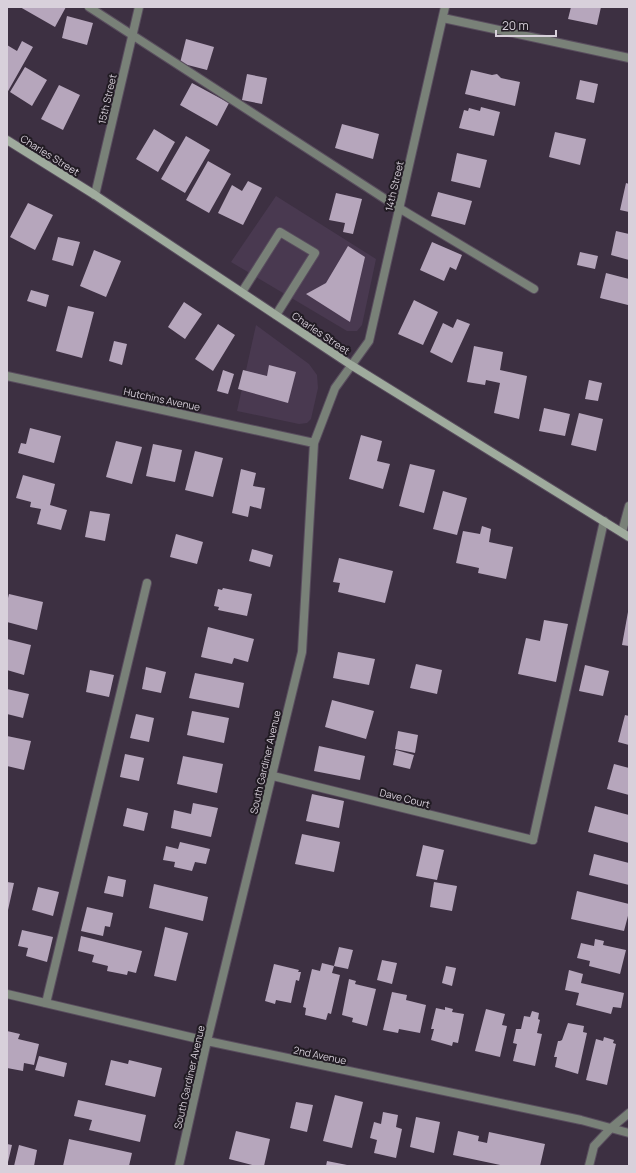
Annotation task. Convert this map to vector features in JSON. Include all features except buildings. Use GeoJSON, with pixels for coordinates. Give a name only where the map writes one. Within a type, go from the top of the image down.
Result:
{"type":"FeatureCollection","features":[{"type":"Feature","properties":{"kind":"main road","name":"Charles Street"},"geometry":{"type":"LineString","coordinates":[[8,144],[95,195],[351,364],[625,534]]}},
{"type":"Feature","properties":{"kind":"street"},"geometry":{"type":"LineString","coordinates":[[89,7],[399,208],[534,289]]}},
{"type":"Feature","properties":{"kind":"street","name":"15th Street"},"geometry":{"type":"LineString","coordinates":[[95,195],[139,7]]}},
{"type":"Feature","properties":{"kind":"street","name":"14th Street"},"geometry":{"type":"LineString","coordinates":[[351,364],[369,340],[445,7]]}},
{"type":"Feature","properties":{"kind":"street"},"geometry":{"type":"LineString","coordinates":[[442,18],[629,58]]}},
{"type":"Feature","properties":{"kind":"street"},"geometry":{"type":"LineString","coordinates":[[242,292],[280,232],[315,253],[276,315]]}},
{"type":"Feature","properties":{"kind":"street","name":"South Gardiner Avenue"},"geometry":{"type":"LineString","coordinates":[[179,1166],[207,1042],[302,652],[314,443],[335,388],[351,364]]}},
{"type":"Feature","properties":{"kind":"street","name":"Hutchins Avenue"},"geometry":{"type":"LineString","coordinates":[[7,376],[314,443]]}},
{"type":"Feature","properties":{"kind":"street"},"geometry":{"type":"LineString","coordinates":[[625,534],[629,506]]}},
{"type":"Feature","properties":{"kind":"street","name":"Dave Court"},"geometry":{"type":"LineString","coordinates":[[273,776],[533,840],[604,521]]}},
{"type":"Feature","properties":{"kind":"street"},"geometry":{"type":"LineString","coordinates":[[46,1003],[147,583]]}},
{"type":"Feature","properties":{"kind":"street","name":"2nd Avenue"},"geometry":{"type":"LineString","coordinates":[[7,994],[207,1042],[581,1120],[629,1133]]}},
{"type":"Feature","properties":{"kind":"street"},"geometry":{"type":"LineString","coordinates":[[589,1166],[594,1146],[611,1128],[629,1113]]}},
{"type":"Feature","properties":{"kind":"shaded area"},"geometry":{"type":"Polygon","coordinates":[[[276,196],[376,259],[362,325],[357,331],[347,331],[231,262],[276,196]]]}},
{"type":"Feature","properties":{"kind":"shaded area"},"geometry":{"type":"Polygon","coordinates":[[[256,325],[309,364],[317,375],[318,388],[311,419],[307,423],[299,424],[237,411],[256,325]]]}}]}
